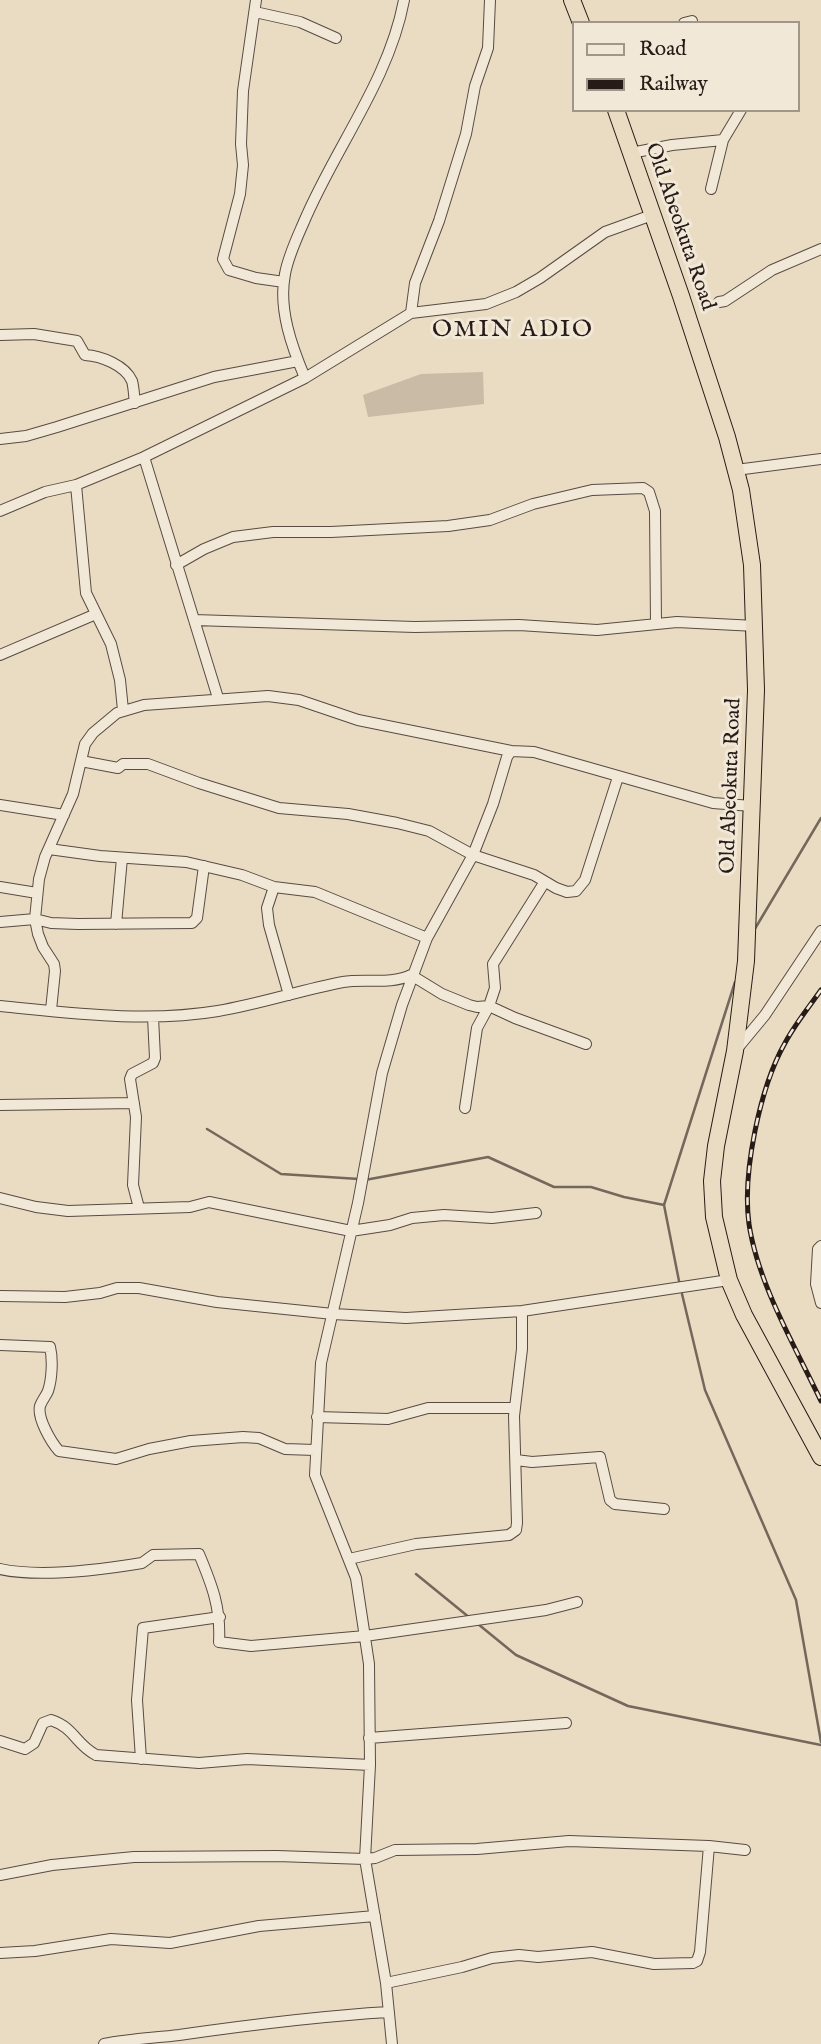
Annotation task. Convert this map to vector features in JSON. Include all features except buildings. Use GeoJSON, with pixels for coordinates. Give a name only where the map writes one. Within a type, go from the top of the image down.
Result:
{"type":"FeatureCollection","features":[{"type":"Feature","properties":{"kind":"highway"},"geometry":{"type":"LineString","coordinates":[[572,0],[580,21]]}},
{"type":"Feature","properties":{"kind":"highway","name":"Old Abeokuta Road"},"geometry":{"type":"LineString","coordinates":[[616,112],[681,296],[736,470],[752,565],[757,690],[746,961],[735,1051],[716,1146],[712,1181],[714,1217],[729,1280],[744,1315],[821,1457]]}},
{"type":"Feature","properties":{"kind":"street"},"geometry":{"type":"LineString","coordinates":[[256,0],[243,91],[243,165],[240,194],[223,260],[229,270],[284,282]]}},
{"type":"Feature","properties":{"kind":"street"},"geometry":{"type":"LineString","coordinates":[[305,378],[285,312],[284,282],[294,245],[317,190],[392,49],[404,0]]}},
{"type":"Feature","properties":{"kind":"street"},"geometry":{"type":"LineString","coordinates":[[411,313],[415,283],[439,221],[466,134],[475,86],[488,48],[490,0]]}},
{"type":"Feature","properties":{"kind":"street"},"geometry":{"type":"LineString","coordinates":[[255,12],[300,22],[336,38]]}},
{"type":"Feature","properties":{"kind":"street"},"geometry":{"type":"LineString","coordinates":[[711,189],[723,140],[740,112]]}},
{"type":"Feature","properties":{"kind":"street"},"geometry":{"type":"LineString","coordinates":[[631,153],[672,145],[723,140]]}},
{"type":"Feature","properties":{"kind":"street"},"geometry":{"type":"LineString","coordinates":[[0,511],[45,492],[76,485],[144,457],[305,378],[411,313],[486,304],[516,292],[605,232],[652,215]]}},
{"type":"Feature","properties":{"kind":"street"},"geometry":{"type":"LineString","coordinates":[[719,302],[772,270],[821,249]]}},
{"type":"Feature","properties":{"kind":"street"},"geometry":{"type":"LineString","coordinates":[[0,335],[34,334],[77,341],[85,355],[98,355],[121,368],[131,380],[135,403]]}},
{"type":"Feature","properties":{"kind":"street"},"geometry":{"type":"LineString","coordinates":[[0,439],[26,436],[214,377],[298,361]]}},
{"type":"Feature","properties":{"kind":"street"},"geometry":{"type":"LineString","coordinates":[[144,457],[218,698]]}},
{"type":"Feature","properties":{"kind":"street"},"geometry":{"type":"LineString","coordinates":[[736,470],[821,459]]}},
{"type":"Feature","properties":{"kind":"street"},"geometry":{"type":"LineString","coordinates":[[76,485],[86,593],[116,660],[122,710]]}},
{"type":"Feature","properties":{"kind":"street"},"geometry":{"type":"LineString","coordinates":[[176,565],[233,537],[273,532],[331,533],[448,526],[490,520],[533,504],[592,490],[643,488],[649,492],[656,511],[656,624]]}},
{"type":"Feature","properties":{"kind":"street"},"geometry":{"type":"LineString","coordinates":[[0,655],[96,614]]}},
{"type":"Feature","properties":{"kind":"street"},"geometry":{"type":"LineString","coordinates":[[194,620],[415,627],[519,625],[597,630],[677,622],[756,626]]}},
{"type":"Feature","properties":{"kind":"street"},"geometry":{"type":"LineString","coordinates":[[51,1010],[56,982],[54,964],[43,947],[35,919],[37,893],[49,849],[73,794],[85,744],[93,733],[122,710],[144,705],[218,698],[268,696],[299,700],[358,720],[511,751],[534,752],[713,803],[752,806]]}},
{"type":"Feature","properties":{"kind":"street"},"geometry":{"type":"LineString","coordinates":[[392,2044],[386,1983],[365,1859],[370,1765],[369,1664],[356,1578],[315,1475],[321,1363],[351,1231],[382,1073],[411,975],[427,938],[473,855],[511,751]]}},
{"type":"Feature","properties":{"kind":"street"},"geometry":{"type":"LineString","coordinates":[[80,761],[118,768],[123,764],[148,764],[279,808],[348,814],[397,822],[429,831],[473,855],[534,875],[544,883],[567,892],[576,891],[580,887],[593,858],[618,777]]}},
{"type":"Feature","properties":{"kind":"street"},"geometry":{"type":"LineString","coordinates":[[0,805],[64,815]]}},
{"type":"Feature","properties":{"kind":"street"},"geometry":{"type":"LineString","coordinates":[[49,849],[186,862],[242,875],[274,887],[315,892],[427,938]]}},
{"type":"Feature","properties":{"kind":"street"},"geometry":{"type":"LineString","coordinates":[[116,924],[122,858]]}},
{"type":"Feature","properties":{"kind":"street"},"geometry":{"type":"LineString","coordinates":[[0,922],[35,919],[51,923],[195,922],[204,866]]}},
{"type":"Feature","properties":{"kind":"street"},"geometry":{"type":"LineString","coordinates":[[465,1108],[477,1028],[495,988],[493,964],[544,883]]}},
{"type":"Feature","properties":{"kind":"street"},"geometry":{"type":"LineString","coordinates":[[0,887],[37,893]]}},
{"type":"Feature","properties":{"kind":"street"},"geometry":{"type":"LineString","coordinates":[[274,887],[267,908],[269,925],[289,995]]}},
{"type":"Feature","properties":{"kind":"street"},"geometry":{"type":"LineString","coordinates":[[735,1051],[765,1015],[821,931]]}},
{"type":"Feature","properties":{"kind":"street"},"geometry":{"type":"LineString","coordinates":[[411,975],[442,994],[477,1007],[489,1006],[586,1044]]}},
{"type":"Feature","properties":{"kind":"street"},"geometry":{"type":"LineString","coordinates":[[0,1006],[153,1017],[217,1012],[345,982],[401,980],[411,975]]}},
{"type":"Feature","properties":{"kind":"street"},"geometry":{"type":"LineString","coordinates":[[139,1208],[132,1174],[136,1117],[130,1079],[132,1074],[153,1063],[155,1058],[153,1017]]}},
{"type":"Feature","properties":{"kind":"street"},"geometry":{"type":"LineString","coordinates":[[0,1105],[134,1103]]}},
{"type":"Feature","properties":{"kind":"street"},"geometry":{"type":"LineString","coordinates":[[0,1198],[36,1208],[68,1211],[190,1207],[209,1202],[351,1231],[390,1225],[412,1218],[444,1215],[492,1218],[536,1213]]}},
{"type":"Feature","properties":{"kind":"street"},"geometry":{"type":"LineString","coordinates":[[821,1246],[818,1249],[816,1284],[821,1303]]}},
{"type":"Feature","properties":{"kind":"street"},"geometry":{"type":"LineString","coordinates":[[0,1296],[65,1297],[117,1288],[139,1288],[217,1302],[332,1314],[406,1318],[522,1311],[729,1280]]}},
{"type":"Feature","properties":{"kind":"street"},"geometry":{"type":"LineString","coordinates":[[349,1559],[416,1544],[509,1535],[516,1530],[515,1408],[522,1349],[522,1311]]}},
{"type":"Feature","properties":{"kind":"street"},"geometry":{"type":"LineString","coordinates":[[0,1345],[50,1347],[50,1383],[40,1414],[53,1444],[59,1451],[116,1459],[191,1441],[243,1437],[259,1438],[285,1449],[315,1450]]}},
{"type":"Feature","properties":{"kind":"street"},"geometry":{"type":"LineString","coordinates":[[317,1418],[388,1419],[428,1408],[515,1408]]}},
{"type":"Feature","properties":{"kind":"street"},"geometry":{"type":"LineString","coordinates":[[516,1460],[532,1462],[600,1457],[610,1500],[614,1504],[664,1509]]}},
{"type":"Feature","properties":{"kind":"street"},"geometry":{"type":"LineString","coordinates":[[0,1569],[49,1574],[142,1563],[153,1555],[200,1554],[215,1593],[220,1617],[219,1642],[251,1646],[365,1636],[546,1610],[577,1602]]}},
{"type":"Feature","properties":{"kind":"street"},"geometry":{"type":"LineString","coordinates":[[141,1759],[137,1700],[143,1628],[220,1617]]}},
{"type":"Feature","properties":{"kind":"street"},"geometry":{"type":"LineString","coordinates":[[0,1741],[25,1749],[34,1743],[43,1723],[51,1720],[69,1728],[82,1748],[96,1755],[199,1763],[247,1759],[370,1765]]}},
{"type":"Feature","properties":{"kind":"street"},"geometry":{"type":"LineString","coordinates":[[369,1738],[566,1723]]}},
{"type":"Feature","properties":{"kind":"street"},"geometry":{"type":"LineString","coordinates":[[0,1875],[52,1865],[134,1857],[277,1856],[365,1859],[395,1850],[478,1849],[569,1841],[709,1846],[745,1850]]}},
{"type":"Feature","properties":{"kind":"street"},"geometry":{"type":"LineString","coordinates":[[386,1983],[463,1968],[492,1958],[519,1955],[538,1957],[592,1952],[654,1964],[693,1963],[697,1961],[700,1952],[709,1846]]}},
{"type":"Feature","properties":{"kind":"street"},"geometry":{"type":"LineString","coordinates":[[0,1953],[35,1951],[111,1939],[170,1943],[259,1926],[374,1916]]}},
{"type":"Feature","properties":{"kind":"street"},"geometry":{"type":"LineString","coordinates":[[104,2044],[131,2038],[315,2017],[389,2012]]}},
{"type":"Feature","properties":{"kind":"shaded area"},"geometry":{"type":"Polygon","coordinates":[[[483,372],[484,404],[368,417],[363,395],[421,374],[483,372]]]}},
{"type":"Feature","properties":{"kind":"waterway"},"geometry":{"type":"LineString","coordinates":[[753,932],[821,818]]}},
{"type":"Feature","properties":{"kind":"waterway"},"geometry":{"type":"LineString","coordinates":[[679,1281],[664,1205],[735,982]]}},
{"type":"Feature","properties":{"kind":"waterway"},"geometry":{"type":"LineString","coordinates":[[207,1129],[281,1174],[359,1179]]}},
{"type":"Feature","properties":{"kind":"waterway"},"geometry":{"type":"LineString","coordinates":[[365,1180],[488,1157],[554,1187],[591,1187],[664,1205]]}},
{"type":"Feature","properties":{"kind":"waterway"},"geometry":{"type":"LineString","coordinates":[[682,1294],[705,1390],[796,1600],[821,1742]]}},
{"type":"Feature","properties":{"kind":"waterway"},"geometry":{"type":"LineString","coordinates":[[416,1574],[470,1618]]}},
{"type":"Feature","properties":{"kind":"waterway"},"geometry":{"type":"LineString","coordinates":[[478,1624],[516,1655],[628,1706],[821,1745]]}},
{"type":"Feature","properties":{"kind":"railway"},"geometry":{"type":"LineString","coordinates":[[821,990],[789,1036],[776,1061],[755,1131],[748,1180],[749,1224],[760,1269],[821,1401]]}},
{"type":"Feature","properties":{"kind":"district","name":"OMIN ADIO"},"geometry":{"type":"Point","coordinates":[513,331]}}]}
